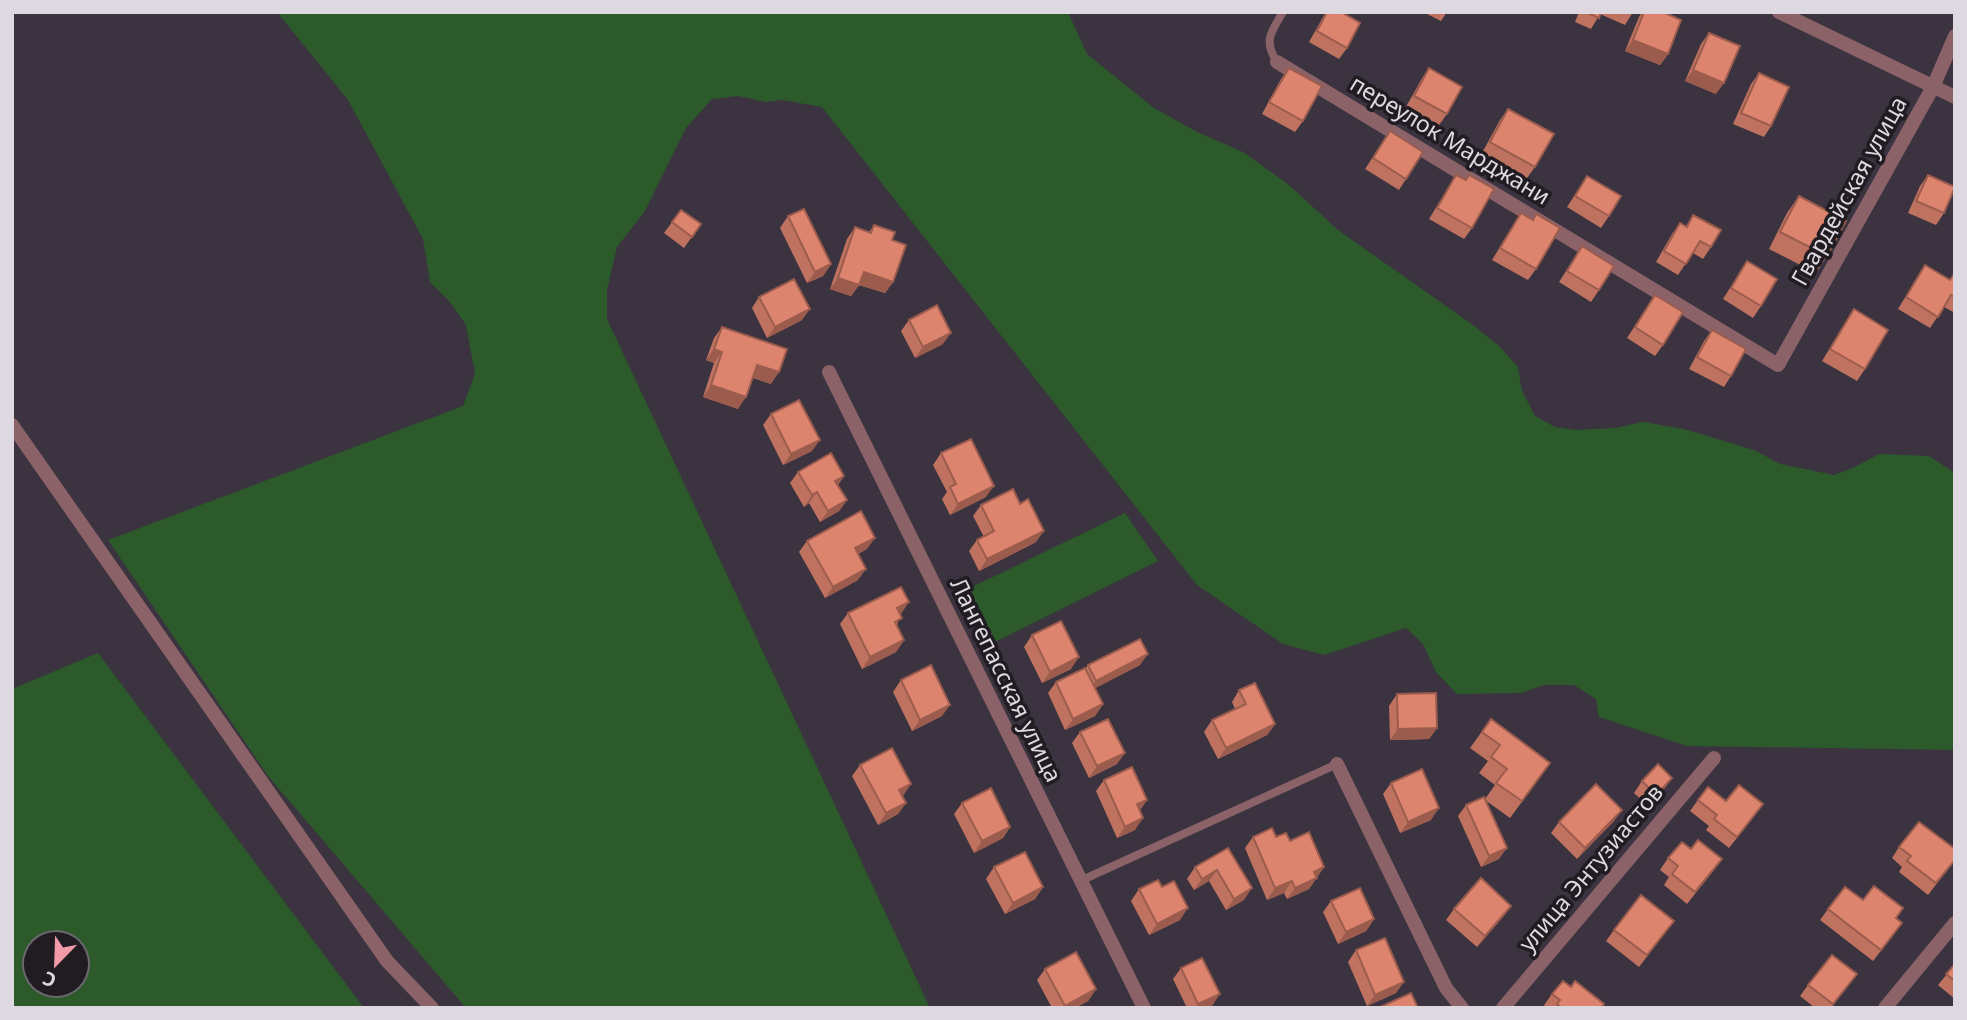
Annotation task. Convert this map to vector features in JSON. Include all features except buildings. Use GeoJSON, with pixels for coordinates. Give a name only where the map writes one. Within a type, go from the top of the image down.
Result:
{"type":"FeatureCollection","features":[{"type":"Feature","properties":{"kind":"street"},"geometry":{"type":"LineString","coordinates":[[1779,12],[1955,97]]}},
{"type":"Feature","properties":{"kind":"street","name":"Гвардейская улица"},"geometry":{"type":"LineString","coordinates":[[1778,365],[1933,87],[1955,36]]}},
{"type":"Feature","properties":{"kind":"street","name":"переулок Марджани"},"geometry":{"type":"LineString","coordinates":[[1277,62],[1778,365]]}},
{"type":"Feature","properties":{"kind":"street","name":"Лангепасская улица"},"geometry":{"type":"LineString","coordinates":[[829,372],[1144,1008]]}},
{"type":"Feature","properties":{"kind":"street"},"geometry":{"type":"LineString","coordinates":[[12,425],[387,961],[432,1008]]}},
{"type":"Feature","properties":{"kind":"street","name":"улица Энтузиастов"},"geometry":{"type":"LineString","coordinates":[[1503,1008],[1714,758]]}},
{"type":"Feature","properties":{"kind":"street"},"geometry":{"type":"LineString","coordinates":[[1336,764],[1446,988],[1462,1008]]}},
{"type":"Feature","properties":{"kind":"street"},"geometry":{"type":"LineString","coordinates":[[1885,1008],[1955,923]]}},
{"type":"Feature","properties":{"kind":"lane"},"geometry":{"type":"LineString","coordinates":[[1277,62],[1270,51],[1269,40],[1283,12]]}},
{"type":"Feature","properties":{"kind":"lane"},"geometry":{"type":"LineString","coordinates":[[1080,881],[1336,764]]}},
{"type":"Feature","properties":{"kind":"green space"},"geometry":{"type":"Polygon","coordinates":[[[277,12],[1068,12],[1087,54],[1154,108],[1197,132],[1243,152],[1289,185],[1338,230],[1500,347],[1518,367],[1522,391],[1535,416],[1555,427],[1575,430],[1615,428],[1643,422],[1684,429],[1754,450],[1780,464],[1834,475],[1879,454],[1929,456],[1955,473],[1955,750],[1687,746],[1599,717],[1596,699],[1574,685],[1544,685],[1521,693],[1457,694],[1436,672],[1423,644],[1406,628],[1324,655],[1283,644],[1197,585],[822,107],[782,100],[766,102],[738,96],[712,99],[686,128],[645,211],[617,247],[607,290],[607,319],[930,1008],[466,1008],[268,776],[108,540],[463,406],[475,374],[466,325],[449,301],[430,282],[423,239],[348,100],[277,12]]]}},
{"type":"Feature","properties":{"kind":"green space"},"geometry":{"type":"Polygon","coordinates":[[[1125,513],[1158,561],[993,643],[968,589],[1125,513]]]}},
{"type":"Feature","properties":{"kind":"green space"},"geometry":{"type":"Polygon","coordinates":[[[98,653],[364,1008],[12,1008],[12,689],[98,653]]]}}]}
